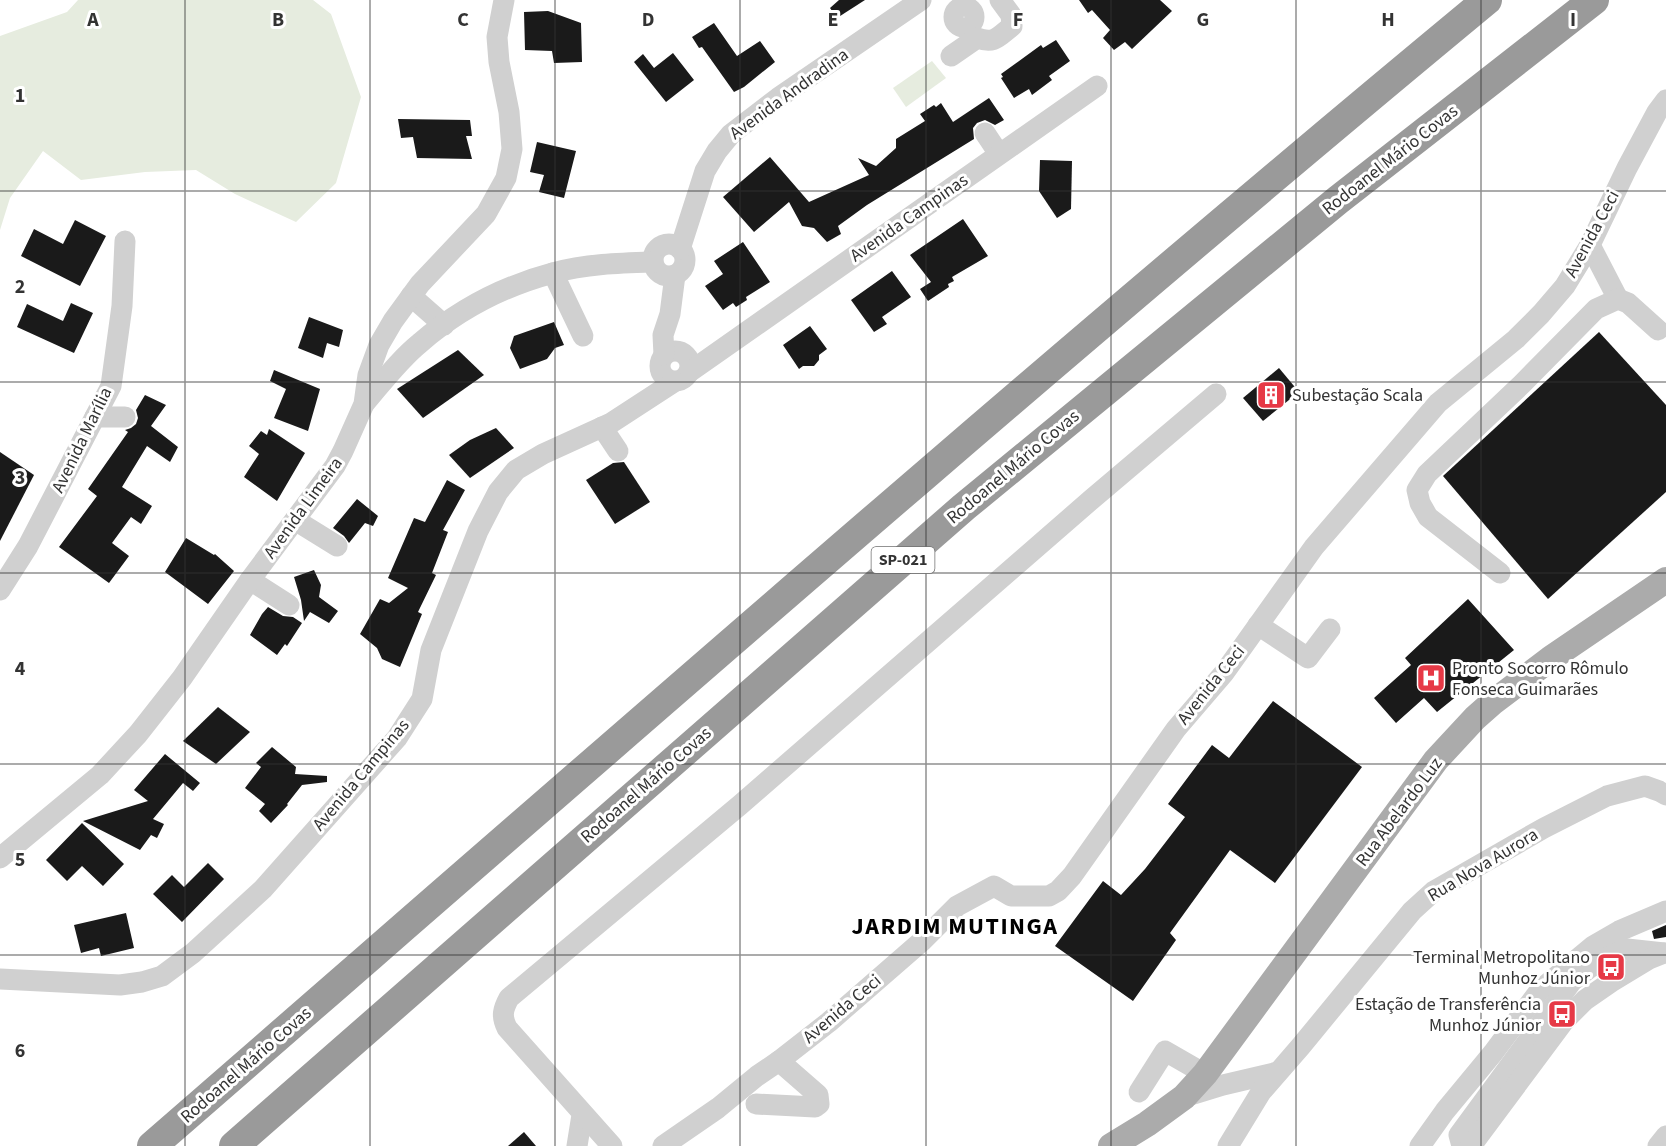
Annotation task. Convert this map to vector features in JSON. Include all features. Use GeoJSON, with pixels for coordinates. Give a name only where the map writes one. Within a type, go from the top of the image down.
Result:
{"type":"FeatureCollection","features":[{"type":"Feature","properties":{"kind":"highway","name":"Rodoanel Mário Covas"},"geometry":{"type":"LineString","coordinates":[[152,1146],[866,525],[1487,0]]}},
{"type":"Feature","properties":{"kind":"highway","name":"Rodoanel Mário Covas"},"geometry":{"type":"LineString","coordinates":[[234,1146],[964,507],[1338,200],[1594,0]]}},
{"type":"Feature","properties":{"kind":"main road","name":"Rua Abelardo Luz"},"geometry":{"type":"LineString","coordinates":[[1111,1146],[1184,1097],[1205,1074],[1436,760],[1452,743],[1492,703],[1550,659],[1666,580]]}},
{"type":"Feature","properties":{"kind":"street","name":"Avenida Limeira"},"geometry":{"type":"LineString","coordinates":[[0,858],[100,775],[138,734],[182,678],[344,451],[364,404],[368,375],[379,345],[393,321],[411,296],[486,214],[506,178],[512,149],[509,112],[499,62],[497,37],[504,0]]}},
{"type":"Feature","properties":{"kind":"street","name":"Avenida Andradina"},"geometry":{"type":"LineString","coordinates":[[680,249],[705,171],[730,134],[921,0]]}},
{"type":"Feature","properties":{"kind":"street"},"geometry":{"type":"LineString","coordinates":[[951,56],[973,32],[987,41],[995,40],[1012,26],[1011,15],[1000,0]]}},
{"type":"Feature","properties":{"kind":"street","name":"Avenida Campinas"},"geometry":{"type":"LineString","coordinates":[[0,979],[120,985],[162,976],[193,953],[263,890],[398,738],[422,699],[430,650],[478,531],[498,492],[516,470],[543,454],[602,428],[636,408],[675,365],[722,349],[1097,86]]}},
{"type":"Feature","properties":{"kind":"street","name":"Avenida Ceci"},"geometry":{"type":"LineString","coordinates":[[663,1146],[718,1108],[756,1076],[780,1061],[829,1022],[957,906],[994,886],[1011,896],[1048,896],[1058,891],[1072,876],[1176,729],[1224,673],[1314,547],[1438,404],[1516,339],[1542,314],[1565,286],[1590,245],[1627,168],[1657,112],[1666,100]]}},
{"type":"Feature","properties":{"kind":"street"},"geometry":{"type":"LineString","coordinates":[[985,133],[999,154]]}},
{"type":"Feature","properties":{"kind":"street","name":"Avenida Marília"},"geometry":{"type":"LineString","coordinates":[[0,590],[28,546],[111,386],[122,306],[125,241]]}},
{"type":"Feature","properties":{"kind":"street"},"geometry":{"type":"LineString","coordinates":[[666,244],[680,249],[685,263],[681,270],[675,275],[660,274],[653,262],[654,254],[666,244]]}},
{"type":"Feature","properties":{"kind":"street"},"geometry":{"type":"LineString","coordinates":[[1590,245],[1618,299],[1628,303],[1658,330]]}},
{"type":"Feature","properties":{"kind":"street"},"geometry":{"type":"LineString","coordinates":[[364,404],[391,371],[419,343],[468,307],[504,290],[554,273],[601,265],[653,262]]}},
{"type":"Feature","properties":{"kind":"street"},"geometry":{"type":"LineString","coordinates":[[554,273],[583,336]]}},
{"type":"Feature","properties":{"kind":"street"},"geometry":{"type":"LineString","coordinates":[[675,275],[670,314],[663,335],[675,365]]}},
{"type":"Feature","properties":{"kind":"street"},"geometry":{"type":"LineString","coordinates":[[411,296],[444,325]]}},
{"type":"Feature","properties":{"kind":"street"},"geometry":{"type":"LineString","coordinates":[[1500,573],[1428,517],[1420,503],[1417,490],[1427,474],[1596,309],[1618,299]]}},
{"type":"Feature","properties":{"kind":"street"},"geometry":{"type":"LineString","coordinates":[[612,1146],[507,1028],[503,1020],[503,1011],[509,998],[740,805],[1216,394]]}},
{"type":"Feature","properties":{"kind":"street"},"geometry":{"type":"LineString","coordinates":[[95,417],[125,417]]}},
{"type":"Feature","properties":{"kind":"street"},"geometry":{"type":"LineString","coordinates":[[602,428],[618,451]]}},
{"type":"Feature","properties":{"kind":"street"},"geometry":{"type":"LineString","coordinates":[[295,520],[337,546]]}},
{"type":"Feature","properties":{"kind":"street"},"geometry":{"type":"LineString","coordinates":[[250,580],[289,605]]}},
{"type":"Feature","properties":{"kind":"street"},"geometry":{"type":"LineString","coordinates":[[1258,625],[1308,658],[1330,629]]}},
{"type":"Feature","properties":{"kind":"street","name":"Rua Nova Aurora"},"geometry":{"type":"LineString","coordinates":[[1228,1146],[1261,1092],[1412,911],[1434,891],[1544,828],[1607,796],[1645,786],[1666,795]]}},
{"type":"Feature","properties":{"kind":"street"},"geometry":{"type":"LineString","coordinates":[[1420,1146],[1540,990],[1593,946],[1619,931],[1666,911]]}},
{"type":"Feature","properties":{"kind":"street"},"geometry":{"type":"LineString","coordinates":[[1462,1146],[1459,1135],[1572,981],[1600,960],[1627,949],[1665,952]]}},
{"type":"Feature","properties":{"kind":"street"},"geometry":{"type":"LineString","coordinates":[[1471,1146],[1564,1021],[1585,1000],[1649,959],[1665,952]]}},
{"type":"Feature","properties":{"kind":"street"},"geometry":{"type":"LineString","coordinates":[[1139,1092],[1156,1046],[1205,1074]]}},
{"type":"Feature","properties":{"kind":"street"},"geometry":{"type":"LineString","coordinates":[[756,1104],[818,1106],[820,1101],[818,1095],[780,1061]]}},
{"type":"Feature","properties":{"kind":"street","name":"Rua Abelardo Luz"},"geometry":{"type":"LineString","coordinates":[[1184,1097],[1244,1079],[1278,1072]]}},
{"type":"Feature","properties":{"kind":"street"},"geometry":{"type":"LineString","coordinates":[[1244,1079],[1251,1108]]}},
{"type":"Feature","properties":{"kind":"street"},"geometry":{"type":"LineString","coordinates":[[577,1146],[582,1114]]}},
{"type":"Feature","properties":{"kind":"street"},"geometry":{"type":"LineString","coordinates":[[1658,1146],[1666,1136]]}},
{"type":"Feature","properties":{"kind":"shaded area"},"geometry":{"type":"Polygon","coordinates":[[[78,0],[313,0],[331,14],[361,97],[336,183],[296,222],[235,194],[196,170],[145,172],[81,180],[43,151],[10,198],[0,230],[0,36],[67,12],[78,0]]]}},
{"type":"Feature","properties":{"kind":"shaded area"},"geometry":{"type":"Polygon","coordinates":[[[932,61],[946,78],[906,107],[893,88],[932,61]]]}},
{"type":"Feature","properties":{"kind":"building"},"geometry":{"type":"Polygon","coordinates":[[[839,0],[865,0],[837,18],[830,8],[839,0]]]}},
{"type":"Feature","properties":{"kind":"building"},"geometry":{"type":"Polygon","coordinates":[[[1079,0],[1160,0],[1172,11],[1132,49],[1125,42],[1114,50],[1103,38],[1110,30],[1092,10],[1088,13],[1079,0]]]}},
{"type":"Feature","properties":{"kind":"building"},"geometry":{"type":"Polygon","coordinates":[[[548,11],[581,23],[582,62],[554,63],[552,51],[525,50],[524,12],[548,11]]]}},
{"type":"Feature","properties":{"kind":"building"},"geometry":{"type":"Polygon","coordinates":[[[714,23],[737,56],[760,41],[775,62],[744,87],[734,92],[702,47],[699,48],[692,37],[714,23]]]}},
{"type":"Feature","properties":{"kind":"building"},"geometry":{"type":"Polygon","coordinates":[[[1056,40],[1070,61],[1049,76],[1052,80],[1032,95],[1029,89],[1014,98],[1001,78],[1003,77],[1001,74],[1041,45],[1043,48],[1056,40]]]}},
{"type":"Feature","properties":{"kind":"building"},"geometry":{"type":"Polygon","coordinates":[[[673,53],[694,80],[666,102],[634,62],[643,54],[654,68],[673,53]]]}},
{"type":"Feature","properties":{"kind":"building"},"geometry":{"type":"Polygon","coordinates":[[[989,98],[1004,120],[995,125],[985,120],[977,123],[973,128],[974,139],[867,205],[838,226],[841,234],[827,242],[814,228],[802,226],[789,202],[754,232],[723,197],[770,157],[809,202],[869,175],[858,158],[876,166],[896,148],[896,139],[925,121],[920,114],[934,105],[936,107],[941,103],[953,122],[989,98]]]}},
{"type":"Feature","properties":{"kind":"building"},"geometry":{"type":"Polygon","coordinates":[[[398,119],[470,120],[472,136],[466,136],[472,159],[417,158],[413,137],[401,138],[398,119]]]}},
{"type":"Feature","properties":{"kind":"building"},"geometry":{"type":"Polygon","coordinates":[[[537,142],[576,151],[564,198],[539,192],[544,175],[530,172],[537,142]]]}},
{"type":"Feature","properties":{"kind":"building"},"geometry":{"type":"Polygon","coordinates":[[[1040,160],[1072,161],[1071,209],[1057,218],[1039,191],[1040,160]]]}},
{"type":"Feature","properties":{"kind":"building"},"geometry":{"type":"Polygon","coordinates":[[[963,219],[988,256],[952,277],[954,281],[948,284],[949,287],[928,301],[920,289],[931,282],[910,255],[963,219]]]}},
{"type":"Feature","properties":{"kind":"building"},"geometry":{"type":"Polygon","coordinates":[[[75,220],[106,236],[80,286],[21,256],[34,229],[63,244],[75,220]]]}},
{"type":"Feature","properties":{"kind":"building"},"geometry":{"type":"Polygon","coordinates":[[[743,242],[770,282],[746,297],[747,300],[736,307],[733,303],[723,310],[705,286],[723,274],[714,261],[743,242]]]}},
{"type":"Feature","properties":{"kind":"building"},"geometry":{"type":"Polygon","coordinates":[[[892,271],[911,297],[882,317],[887,324],[874,332],[851,300],[892,271]]]}},
{"type":"Feature","properties":{"kind":"building"},"geometry":{"type":"Polygon","coordinates":[[[71,303],[93,313],[74,353],[17,327],[27,304],[63,321],[71,303]]]}},
{"type":"Feature","properties":{"kind":"building"},"geometry":{"type":"Polygon","coordinates":[[[309,317],[343,330],[339,347],[327,343],[323,358],[298,348],[309,317]]]}},
{"type":"Feature","properties":{"kind":"building"},"geometry":{"type":"Polygon","coordinates":[[[554,322],[564,345],[555,348],[547,359],[520,369],[510,348],[514,336],[554,322]]]}},
{"type":"Feature","properties":{"kind":"building"},"geometry":{"type":"Polygon","coordinates":[[[810,326],[827,349],[819,355],[819,360],[814,366],[803,366],[799,369],[783,345],[810,326]]]}},
{"type":"Feature","properties":{"kind":"building"},"geometry":{"type":"Polygon","coordinates":[[[1599,332],[1666,405],[1666,492],[1548,599],[1443,476],[1599,332]]]}},
{"type":"Feature","properties":{"kind":"building"},"geometry":{"type":"Polygon","coordinates":[[[458,350],[484,375],[423,418],[397,389],[458,350]]]}},
{"type":"Feature","properties":{"kind":"building","name":"Subestação Scala"},"geometry":{"type":"Polygon","coordinates":[[[1279,368],[1299,392],[1263,421],[1243,398],[1279,368]]]}},
{"type":"Feature","properties":{"kind":"building"},"geometry":{"type":"Polygon","coordinates":[[[274,370],[320,389],[308,431],[274,418],[286,389],[270,381],[274,370]]]}},
{"type":"Feature","properties":{"kind":"building"},"geometry":{"type":"Polygon","coordinates":[[[145,395],[166,405],[151,426],[178,447],[170,462],[147,446],[122,487],[152,506],[141,524],[131,517],[112,543],[129,556],[109,583],[59,547],[97,496],[88,489],[128,432],[125,430],[136,424],[138,418],[136,410],[145,395]]]}},
{"type":"Feature","properties":{"kind":"building"},"geometry":{"type":"Polygon","coordinates":[[[496,428],[514,448],[470,478],[449,455],[470,440],[496,428]]]}},
{"type":"Feature","properties":{"kind":"building"},"geometry":{"type":"Polygon","coordinates":[[[269,429],[305,453],[277,501],[244,477],[259,454],[249,446],[261,431],[267,435],[269,429]]]}},
{"type":"Feature","properties":{"kind":"building"},"geometry":{"type":"Polygon","coordinates":[[[0,452],[34,475],[0,541],[0,452]]]}},
{"type":"Feature","properties":{"kind":"building"},"geometry":{"type":"Polygon","coordinates":[[[624,462],[650,502],[615,524],[586,480],[613,463],[624,462]]]}},
{"type":"Feature","properties":{"kind":"building"},"geometry":{"type":"Polygon","coordinates":[[[447,480],[465,490],[443,530],[448,532],[432,573],[436,575],[418,612],[422,614],[400,667],[382,659],[377,648],[360,634],[380,599],[389,603],[408,588],[388,578],[414,518],[425,522],[447,480]]]}},
{"type":"Feature","properties":{"kind":"building"},"geometry":{"type":"Polygon","coordinates":[[[357,499],[378,516],[373,526],[365,523],[349,543],[333,528],[357,499]]]}},
{"type":"Feature","properties":{"kind":"building"},"geometry":{"type":"Polygon","coordinates":[[[186,538],[215,554],[234,571],[208,604],[165,572],[186,538]]]}},
{"type":"Feature","properties":{"kind":"building"},"geometry":{"type":"Polygon","coordinates":[[[314,570],[321,585],[319,597],[338,611],[329,623],[310,612],[304,621],[294,577],[314,570]]]}},
{"type":"Feature","properties":{"kind":"building","name":"Pronto Socorro Rômulo Fonseca Guimarães"},"geometry":{"type":"Polygon","coordinates":[[[1468,599],[1514,650],[1437,712],[1424,698],[1396,723],[1374,698],[1411,665],[1405,658],[1468,599]]]}},
{"type":"Feature","properties":{"kind":"building"},"geometry":{"type":"Polygon","coordinates":[[[268,607],[302,623],[287,646],[285,644],[277,655],[250,635],[268,607]]]}},
{"type":"Feature","properties":{"kind":"building"},"geometry":{"type":"Polygon","coordinates":[[[1273,701],[1362,767],[1275,883],[1230,850],[1170,933],[1176,940],[1133,1001],[1055,946],[1103,881],[1121,895],[1145,869],[1185,817],[1168,804],[1212,745],[1229,758],[1273,701]]]}},
{"type":"Feature","properties":{"kind":"building"},"geometry":{"type":"Polygon","coordinates":[[[218,707],[250,732],[216,764],[183,741],[218,707]]]}},
{"type":"Feature","properties":{"kind":"building"},"geometry":{"type":"Polygon","coordinates":[[[272,747],[296,767],[295,774],[327,776],[327,782],[302,785],[271,823],[259,811],[265,804],[245,788],[261,767],[256,763],[272,747]]]}},
{"type":"Feature","properties":{"kind":"building"},"geometry":{"type":"Polygon","coordinates":[[[165,754],[200,783],[193,791],[183,783],[153,819],[164,824],[157,838],[151,835],[140,850],[83,821],[148,801],[134,790],[165,754]]]}},
{"type":"Feature","properties":{"kind":"building"},"geometry":{"type":"Polygon","coordinates":[[[82,823],[124,864],[103,886],[82,866],[67,881],[46,860],[82,823]]]}},
{"type":"Feature","properties":{"kind":"building"},"geometry":{"type":"Polygon","coordinates":[[[208,863],[224,879],[182,922],[153,894],[172,875],[184,887],[208,863]]]}},
{"type":"Feature","properties":{"kind":"building"},"geometry":{"type":"Polygon","coordinates":[[[126,913],[134,948],[101,956],[99,948],[81,953],[74,925],[126,913]]]}},
{"type":"Feature","properties":{"kind":"building"},"geometry":{"type":"Polygon","coordinates":[[[1666,925],[1666,937],[1654,939],[1652,931],[1666,925]]]}},
{"type":"Feature","properties":{"kind":"building"},"geometry":{"type":"Polygon","coordinates":[[[524,1132],[536,1146],[508,1146],[524,1132]]]}},
{"type":"Feature","properties":{"kind":"place","name":"Subestação Scala"},"geometry":{"type":"Point","coordinates":[1271,395]}},
{"type":"Feature","properties":{"kind":"place","name":"Pronto Socorro Rômulo Fonseca Guimarães"},"geometry":{"type":"Point","coordinates":[1431,678]}},
{"type":"Feature","properties":{"kind":"place","name":"Terminal Metropolitano Munhoz Júnior"},"geometry":{"type":"Point","coordinates":[1611,967]}},
{"type":"Feature","properties":{"kind":"place","name":"Estação de Transferência Munhoz Júnior"},"geometry":{"type":"Point","coordinates":[1562,1014]}},
{"type":"Feature","properties":{"kind":"district","name":"JARDIM MUTINGA"},"geometry":{"type":"Point","coordinates":[955,926]}}]}
